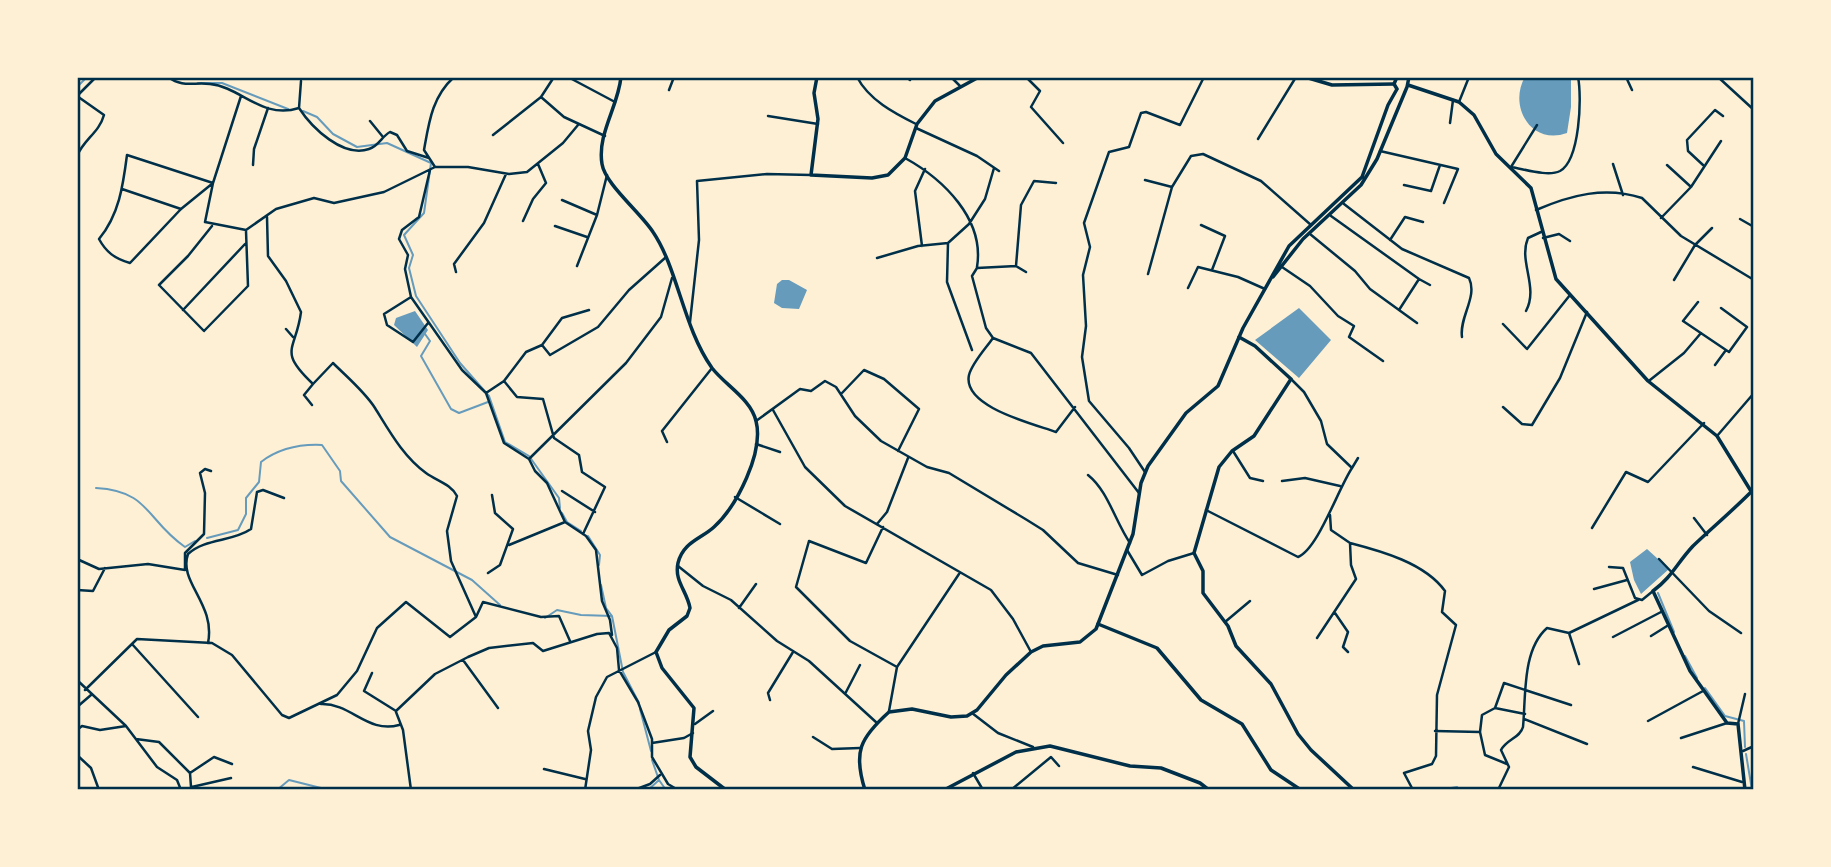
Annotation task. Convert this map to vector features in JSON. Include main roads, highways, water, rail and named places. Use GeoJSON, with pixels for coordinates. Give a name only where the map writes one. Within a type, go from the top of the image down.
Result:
{"type":"FeatureCollection","features":[{"type":"Feature","properties":{"kind":"main road"},"geometry":{"type":"LineString","coordinates":[[621,77],[600,149],[602,169],[654,233],[690,327],[712,368],[747,404],[756,421],[751,467],[735,497],[716,525],[689,543],[678,566],[677,579],[690,608],[687,616],[669,630],[656,652],[662,668],[694,708],[695,724],[690,757],[696,767],[726,790]]}},
{"type":"Feature","properties":{"kind":"main road"},"geometry":{"type":"LineString","coordinates":[[817,77],[814,93],[818,124],[811,175],[847,178],[888,175],[905,158],[917,126],[935,102],[979,77]]}},
{"type":"Feature","properties":{"kind":"main road"},"geometry":{"type":"LineString","coordinates":[[1272,278],[1276,265],[1289,246],[1362,177],[1388,105],[1397,89],[1394,79],[1332,85],[1305,77]]}},
{"type":"Feature","properties":{"kind":"main road"},"geometry":{"type":"LineString","coordinates":[[865,790],[860,769],[860,748],[877,723],[889,712],[912,709],[951,717],[972,713],[1031,652],[1050,644],[1080,642],[1098,624],[1130,543],[1138,518],[1139,493],[1154,456],[1185,413],[1218,386],[1239,337],[1272,278],[1310,234],[1344,204],[1367,177],[1380,151],[1407,80],[1459,102],[1474,115],[1496,154],[1531,188],[1556,279],[1648,381],[1717,436],[1752,494],[1707,534],[1676,565],[1674,573],[1653,591],[1667,626],[1703,691],[1727,723],[1738,724],[1743,751],[1742,782],[1745,790]]}},
{"type":"Feature","properties":{"kind":"main road"},"geometry":{"type":"LineString","coordinates":[[1397,89],[1404,90]]}},
{"type":"Feature","properties":{"kind":"main road"},"geometry":{"type":"LineString","coordinates":[[1239,337],[1255,346],[1291,379],[1254,436],[1232,451],[1217,471],[1194,553],[1203,571],[1203,593],[1225,622],[1242,655],[1279,695],[1298,734],[1317,757],[1354,790]]}},
{"type":"Feature","properties":{"kind":"main road"},"geometry":{"type":"LineString","coordinates":[[1098,624],[1157,648],[1196,695],[1242,724],[1271,770],[1301,790]]}},
{"type":"Feature","properties":{"kind":"main road"},"geometry":{"type":"LineString","coordinates":[[944,790],[973,773],[1033,747],[1059,747],[1130,766],[1154,766],[1200,783],[1209,790]]}},
{"type":"Feature","properties":{"kind":"water"},"geometry":{"type":"Polygon","coordinates":[[[1525,77],[1571,77],[1571,107],[1567,133],[1554,136],[1543,134],[1533,129],[1526,121],[1519,100],[1525,77]]]}},
{"type":"Feature","properties":{"kind":"water"},"geometry":{"type":"Polygon","coordinates":[[[782,280],[789,280],[807,290],[799,309],[782,308],[774,303],[777,284],[782,280]]]}},
{"type":"Feature","properties":{"kind":"water"},"geometry":{"type":"Polygon","coordinates":[[[1299,308],[1331,340],[1299,378],[1255,340],[1299,308]]]}},
{"type":"Feature","properties":{"kind":"water"},"geometry":{"type":"Polygon","coordinates":[[[415,311],[428,330],[417,347],[394,325],[396,318],[415,311]]]}},
{"type":"Feature","properties":{"kind":"water"},"geometry":{"type":"Polygon","coordinates":[[[1647,549],[1669,569],[1641,594],[1630,562],[1647,549]]]}},
{"type":"Feature","properties":{"kind":"waterway"},"geometry":{"type":"LineString","coordinates":[[77,87],[87,77]]}},
{"type":"Feature","properties":{"kind":"waterway"},"geometry":{"type":"LineString","coordinates":[[198,83],[222,83],[288,109]]}},
{"type":"Feature","properties":{"kind":"waterway"},"geometry":{"type":"LineString","coordinates":[[303,111],[317,117],[333,134],[357,147],[387,143],[431,163],[424,213],[404,235],[413,255],[409,268],[416,296],[460,363],[489,396],[505,442],[529,456],[559,498],[560,508]]}},
{"type":"Feature","properties":{"kind":"waterway"},"geometry":{"type":"LineString","coordinates":[[425,334],[430,341],[421,356],[451,409],[459,413],[488,402]]}},
{"type":"Feature","properties":{"kind":"waterway"},"geometry":{"type":"LineString","coordinates":[[207,538],[238,530],[246,514],[246,498],[259,482],[261,462],[290,448],[322,445],[340,471],[341,481],[390,537],[472,580],[500,605]]}},
{"type":"Feature","properties":{"kind":"waterway"},"geometry":{"type":"LineString","coordinates":[[96,488],[114,490],[138,501],[185,547],[195,541]]}},
{"type":"Feature","properties":{"kind":"waterway"},"geometry":{"type":"LineString","coordinates":[[562,513],[567,522],[581,531]]}},
{"type":"Feature","properties":{"kind":"waterway"},"geometry":{"type":"LineString","coordinates":[[588,536],[600,555],[599,565]]}},
{"type":"Feature","properties":{"kind":"waterway"},"geometry":{"type":"LineString","coordinates":[[601,585],[606,608],[612,616],[623,672],[639,703]]}},
{"type":"Feature","properties":{"kind":"waterway"},"geometry":{"type":"LineString","coordinates":[[1658,593],[1674,632]]}},
{"type":"Feature","properties":{"kind":"waterway"},"geometry":{"type":"LineString","coordinates":[[545,618],[557,610],[581,615],[612,616]]}},
{"type":"Feature","properties":{"kind":"waterway"},"geometry":{"type":"LineString","coordinates":[[1685,656],[1697,678]]}},
{"type":"Feature","properties":{"kind":"waterway"},"geometry":{"type":"LineString","coordinates":[[1705,688],[1725,716],[1744,721],[1745,747]]}},
{"type":"Feature","properties":{"kind":"waterway"},"geometry":{"type":"LineString","coordinates":[[640,709],[651,751]]}},
{"type":"Feature","properties":{"kind":"waterway"},"geometry":{"type":"LineString","coordinates":[[1746,754],[1752,790]]}},
{"type":"Feature","properties":{"kind":"waterway"},"geometry":{"type":"LineString","coordinates":[[652,760],[659,780]]}},
{"type":"Feature","properties":{"kind":"waterway"},"geometry":{"type":"LineString","coordinates":[[277,790],[289,780],[329,790]]}},
{"type":"Feature","properties":{"kind":"waterway"},"geometry":{"type":"LineString","coordinates":[[648,790],[659,780],[666,790]]}},
{"type":"Feature","properties":{"kind":"waterway"},"geometry":{"type":"LineString","coordinates":[[1439,790],[1457,787],[1460,790]]}}]}
